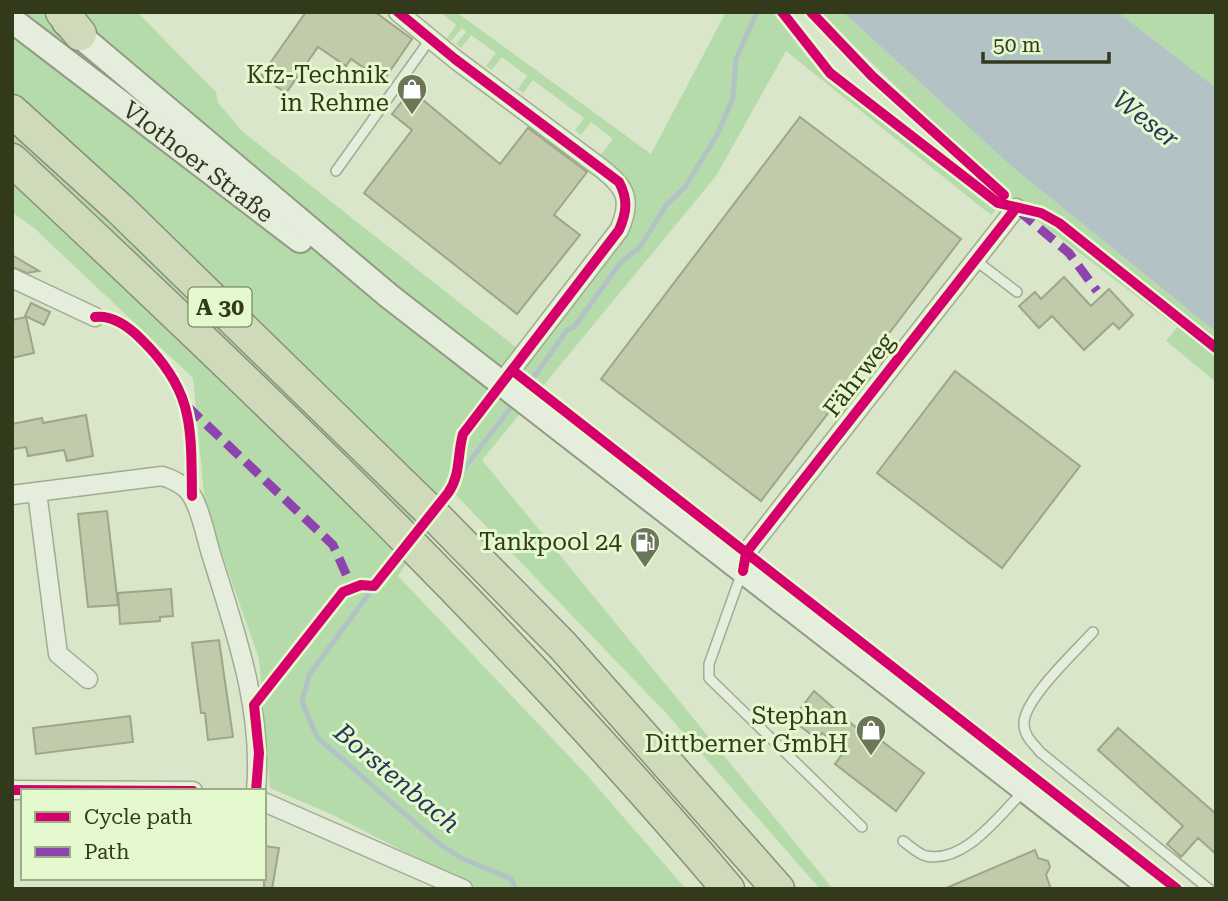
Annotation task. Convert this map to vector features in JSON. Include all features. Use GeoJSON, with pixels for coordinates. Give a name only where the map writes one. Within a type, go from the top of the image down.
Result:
{"type":"FeatureCollection","features":[{"type":"Feature","properties":{"kind":"highway","name":"A 30"},"geometry":{"type":"LineString","coordinates":[[12,111],[130,219],[430,510],[563,646],[778,889]]}},
{"type":"Feature","properties":{"kind":"highway","name":"A 30"},"geometry":{"type":"LineString","coordinates":[[12,160],[407,539],[616,759],[728,889]]}},
{"type":"Feature","properties":{"kind":"highway"},"geometry":{"type":"LineString","coordinates":[[12,181],[26,194],[87,230]]}},
{"type":"Feature","properties":{"kind":"main road","name":"Vlothoer Straße"},"geometry":{"type":"LineString","coordinates":[[51,12],[71,23],[389,296],[1153,889]]}},
{"type":"Feature","properties":{"kind":"main road","name":"Vlothoer Straße"},"geometry":{"type":"LineString","coordinates":[[12,20],[314,251],[389,296]]}},
{"type":"Feature","properties":{"kind":"street"},"geometry":{"type":"LineString","coordinates":[[398,12],[431,38],[452,63],[610,175],[625,194],[626,208],[619,230],[502,382]]}},
{"type":"Feature","properties":{"kind":"street","name":"Fährweg"},"geometry":{"type":"LineString","coordinates":[[743,571],[746,553],[1016,208]]}},
{"type":"Feature","properties":{"kind":"street"},"geometry":{"type":"LineString","coordinates":[[12,278],[94,317]]}},
{"type":"Feature","properties":{"kind":"street"},"geometry":{"type":"LineString","coordinates":[[12,495],[162,476],[174,480],[192,496],[232,622],[254,705],[259,753],[256,789]]}},
{"type":"Feature","properties":{"kind":"street"},"geometry":{"type":"LineString","coordinates":[[37,492],[58,654],[88,679]]}},
{"type":"Feature","properties":{"kind":"street"},"geometry":{"type":"LineString","coordinates":[[52,789],[125,789]]}},
{"type":"Feature","properties":{"kind":"street"},"geometry":{"type":"LineString","coordinates":[[266,803],[463,889]]}},
{"type":"Feature","properties":{"kind":"lane"},"geometry":{"type":"LineString","coordinates":[[336,171],[431,38]]}},
{"type":"Feature","properties":{"kind":"lane"},"geometry":{"type":"LineString","coordinates":[[975,260],[1017,292]]}},
{"type":"Feature","properties":{"kind":"lane"},"geometry":{"type":"LineString","coordinates":[[743,571],[709,664],[709,678],[862,827]]}},
{"type":"Feature","properties":{"kind":"lane"},"geometry":{"type":"LineString","coordinates":[[1093,632],[1030,705],[1024,722],[1026,736],[1209,889]]}},
{"type":"Feature","properties":{"kind":"lane"},"geometry":{"type":"LineString","coordinates":[[903,841],[924,856],[943,857],[959,852],[1025,790]]}},
{"type":"Feature","properties":{"kind":"green space"},"geometry":{"type":"Polygon","coordinates":[[[12,12],[137,12],[216,92],[218,103],[243,132],[527,356],[633,204],[624,176],[600,156],[613,139],[591,122],[581,135],[575,130],[584,118],[533,80],[523,93],[518,89],[527,76],[502,57],[492,70],[486,66],[496,53],[471,35],[461,48],[456,44],[466,32],[462,28],[451,41],[447,38],[456,25],[440,12],[456,12],[651,154],[726,12],[775,12],[795,33],[998,208],[991,215],[786,51],[716,176],[482,460],[833,889],[820,889],[666,713],[454,493],[398,576],[585,773],[686,889],[477,889],[333,815],[270,788],[259,659],[205,505],[193,378],[34,228],[12,212],[12,12]]]}},
{"type":"Feature","properties":{"kind":"green space"},"geometry":{"type":"Polygon","coordinates":[[[819,12],[843,12],[1011,166],[1216,332],[1216,382],[1166,341],[1177,327],[1026,212],[819,12]]]}},
{"type":"Feature","properties":{"kind":"green space"},"geometry":{"type":"Polygon","coordinates":[[[1118,12],[1216,12],[1216,88],[1118,12]]]}},
{"type":"Feature","properties":{"kind":"water","name":"Weser"},"geometry":{"type":"Polygon","coordinates":[[[843,12],[1118,12],[1216,88],[1216,332],[1011,166],[843,12]]]}},
{"type":"Feature","properties":{"kind":"building"},"geometry":{"type":"Polygon","coordinates":[[[306,12],[375,12],[412,39],[383,81],[351,59],[346,66],[318,47],[286,93],[261,76],[306,12]]]}},
{"type":"Feature","properties":{"kind":"building"},"geometry":{"type":"Polygon","coordinates":[[[411,90],[500,164],[528,128],[587,172],[554,215],[580,235],[517,314],[364,193],[412,130],[392,114],[411,90]]]}},
{"type":"Feature","properties":{"kind":"building"},"geometry":{"type":"Polygon","coordinates":[[[800,117],[961,239],[761,501],[601,379],[800,117]]]}},
{"type":"Feature","properties":{"kind":"building"},"geometry":{"type":"Polygon","coordinates":[[[12,255],[39,271],[27,273],[12,267],[12,255]]]}},
{"type":"Feature","properties":{"kind":"building"},"geometry":{"type":"Polygon","coordinates":[[[1064,277],[1091,306],[1109,289],[1133,315],[1119,329],[1113,323],[1084,350],[1052,316],[1039,328],[1019,306],[1035,292],[1041,299],[1064,277]]]}},
{"type":"Feature","properties":{"kind":"building"},"geometry":{"type":"Polygon","coordinates":[[[31,303],[50,312],[44,325],[25,316],[31,303]]]}},
{"type":"Feature","properties":{"kind":"building"},"geometry":{"type":"Polygon","coordinates":[[[26,317],[34,353],[12,358],[12,320],[26,317]]]}},
{"type":"Feature","properties":{"kind":"building"},"geometry":{"type":"Polygon","coordinates":[[[955,371],[1080,466],[1002,568],[877,473],[955,371]]]}},
{"type":"Feature","properties":{"kind":"building"},"geometry":{"type":"Polygon","coordinates":[[[86,415],[93,456],[67,461],[64,450],[28,456],[26,447],[12,449],[12,424],[42,418],[43,423],[86,415]]]}},
{"type":"Feature","properties":{"kind":"building"},"geometry":{"type":"Polygon","coordinates":[[[107,511],[118,605],[88,607],[78,514],[107,511]]]}},
{"type":"Feature","properties":{"kind":"building"},"geometry":{"type":"Polygon","coordinates":[[[171,589],[173,616],[160,617],[160,621],[120,624],[118,593],[171,589]]]}},
{"type":"Feature","properties":{"kind":"building"},"geometry":{"type":"Polygon","coordinates":[[[219,640],[233,737],[208,740],[205,713],[201,713],[192,643],[219,640]]]}},
{"type":"Feature","properties":{"kind":"building","name":"Stephan Dittberner GmbH"},"geometry":{"type":"Polygon","coordinates":[[[814,691],[860,731],[863,727],[924,773],[896,811],[835,764],[845,750],[822,733],[817,739],[792,720],[814,691]]]}},
{"type":"Feature","properties":{"kind":"building"},"geometry":{"type":"Polygon","coordinates":[[[130,716],[133,742],[36,754],[33,728],[130,716]]]}},
{"type":"Feature","properties":{"kind":"building"},"geometry":{"type":"Polygon","coordinates":[[[1118,728],[1216,814],[1216,854],[1198,838],[1181,857],[1167,844],[1183,826],[1098,750],[1118,728]]]}},
{"type":"Feature","properties":{"kind":"building"},"geometry":{"type":"Polygon","coordinates":[[[266,846],[279,848],[272,889],[264,889],[266,846]]]}},
{"type":"Feature","properties":{"kind":"building"},"geometry":{"type":"Polygon","coordinates":[[[1035,850],[1038,858],[1048,861],[1050,867],[1046,875],[1051,889],[944,889],[1035,850]]]}},
{"type":"Feature","properties":{"kind":"waterway","name":"Borstenbach"},"geometry":{"type":"LineString","coordinates":[[524,391],[567,330],[574,327],[621,262],[640,247],[667,204],[685,187],[717,135],[733,98],[736,59],[757,12]]}},
{"type":"Feature","properties":{"kind":"waterway","name":"Borstenbach"},"geometry":{"type":"LineString","coordinates":[[436,505],[515,402]]}},
{"type":"Feature","properties":{"kind":"waterway","name":"Borstenbach"},"geometry":{"type":"LineString","coordinates":[[402,549],[309,675],[302,702],[317,737],[438,843],[463,859],[512,879],[515,889]]}},
{"type":"Feature","properties":{"kind":"marked path"},"geometry":{"type":"LineString","coordinates":[[1019,211],[1069,253],[1097,291]]}},
{"type":"Feature","properties":{"kind":"marked path"},"geometry":{"type":"LineString","coordinates":[[187,406],[333,545],[352,587]]}},
{"type":"Feature","properties":{"kind":"cycle path"},"geometry":{"type":"LineString","coordinates":[[256,789],[259,753],[254,705],[343,592],[361,585],[374,586],[448,493],[457,472],[463,434],[619,230],[624,217],[625,200],[619,182],[455,59],[398,12]]}},
{"type":"Feature","properties":{"kind":"cycle path"},"geometry":{"type":"LineString","coordinates":[[782,12],[830,73],[998,203],[1041,213],[1059,223],[1216,348]]}},
{"type":"Feature","properties":{"kind":"cycle path"},"geometry":{"type":"LineString","coordinates":[[811,12],[872,76],[1004,195]]}},
{"type":"Feature","properties":{"kind":"cycle path"},"geometry":{"type":"LineString","coordinates":[[743,571],[746,553],[1016,208]]}},
{"type":"Feature","properties":{"kind":"cycle path"},"geometry":{"type":"LineString","coordinates":[[95,317],[114,320],[131,330],[171,375],[186,410],[191,449],[192,496]]}},
{"type":"Feature","properties":{"kind":"cycle path"},"geometry":{"type":"LineString","coordinates":[[512,370],[1177,889]]}},
{"type":"Feature","properties":{"kind":"cycle path"},"geometry":{"type":"LineString","coordinates":[[12,790],[21,790]]}},
{"type":"Feature","properties":{"kind":"place","name":"Kfz-Technik in Rehme"},"geometry":{"type":"Point","coordinates":[412,116]}},
{"type":"Feature","properties":{"kind":"place","name":"Tankpool 24"},"geometry":{"type":"Point","coordinates":[645,569]}},
{"type":"Feature","properties":{"kind":"place","name":"Stephan Dittberner GmbH"},"geometry":{"type":"Point","coordinates":[871,757]}}]}
